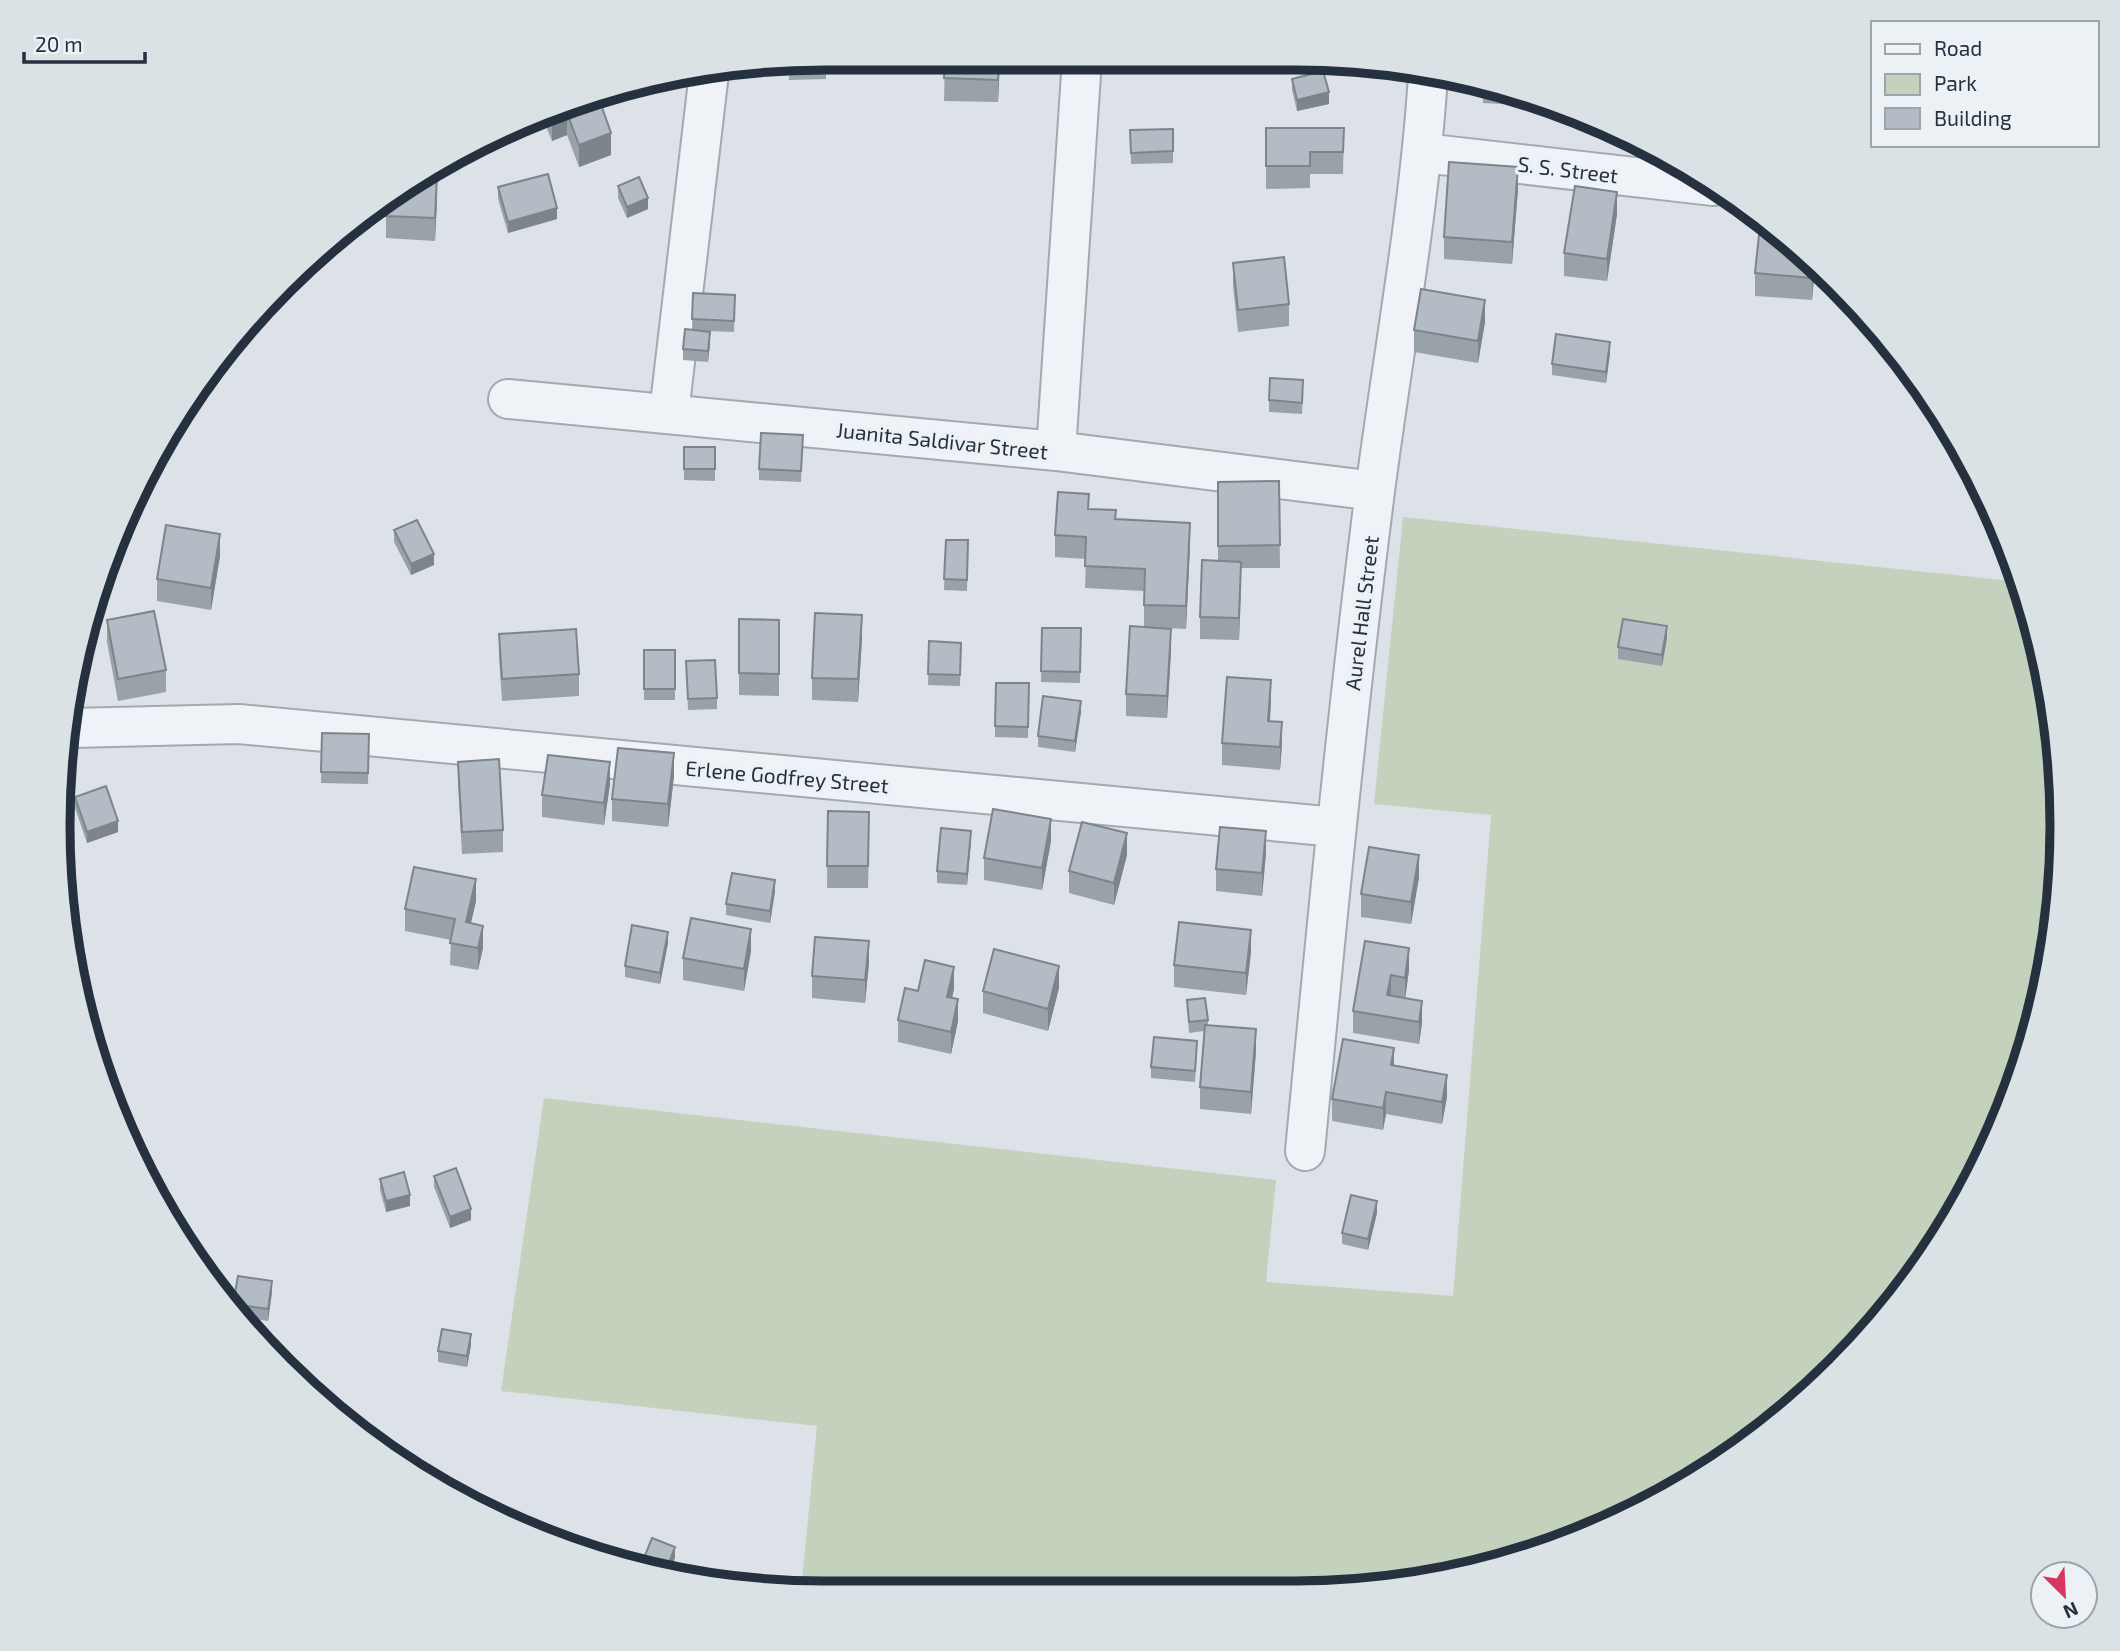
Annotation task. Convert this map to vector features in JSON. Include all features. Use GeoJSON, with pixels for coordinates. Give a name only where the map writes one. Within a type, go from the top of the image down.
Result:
{"type":"FeatureCollection","features":[{"type":"Feature","properties":{"kind":"street"},"geometry":{"type":"LineString","coordinates":[[1056,452],[1081,70]]}},
{"type":"Feature","properties":{"kind":"street"},"geometry":{"type":"LineString","coordinates":[[669,413],[708,79]]}},
{"type":"Feature","properties":{"kind":"street","name":"Aurel Hall Street"},"geometry":{"type":"LineString","coordinates":[[1305,1151],[1336,827],[1375,491],[1423,153],[1428,82]]}},
{"type":"Feature","properties":{"kind":"street","name":"S. S. Street"},"geometry":{"type":"LineString","coordinates":[[1423,153],[1692,184]]}},
{"type":"Feature","properties":{"kind":"street","name":"Juanita Saldivar Street"},"geometry":{"type":"LineString","coordinates":[[508,399],[1056,452],[1375,491]]}},
{"type":"Feature","properties":{"kind":"street","name":"Erlene Godfrey Street"},"geometry":{"type":"LineString","coordinates":[[76,729],[239,724],[1336,827]]}},
{"type":"Feature","properties":{"kind":"green space"},"geometry":{"type":"Polygon","coordinates":[[[1403,517],[2009,581],[2024,630],[2044,727],[2050,826],[2044,924],[2024,1021],[2010,1068],[1972,1160],[1923,1245],[1894,1285],[1863,1324],[1793,1394],[1714,1454],[1629,1503],[1537,1541],[1490,1555],[1393,1575],[1294,1581],[802,1580],[817,1426],[501,1391],[544,1098],[1276,1180],[1266,1282],[1453,1296],[1491,815],[1374,804],[1403,517]]]}},
{"type":"Feature","properties":{"kind":"building"},"geometry":{"type":"Polygon","coordinates":[[[944,70],[998,70],[998,80],[944,78],[944,70]]]}},
{"type":"Feature","properties":{"kind":"building"},"geometry":{"type":"Polygon","coordinates":[[[1323,71],[1329,92],[1297,100],[1292,79],[1323,71]]]}},
{"type":"Feature","properties":{"kind":"building"},"geometry":{"type":"Polygon","coordinates":[[[601,105],[611,133],[579,145],[568,116],[601,105]]]}},
{"type":"Feature","properties":{"kind":"building"},"geometry":{"type":"Polygon","coordinates":[[[1266,128],[1344,128],[1343,152],[1310,152],[1310,166],[1266,166],[1266,128]]]}},
{"type":"Feature","properties":{"kind":"building"},"geometry":{"type":"Polygon","coordinates":[[[1173,129],[1173,151],[1131,153],[1130,130],[1173,129]]]}},
{"type":"Feature","properties":{"kind":"building"},"geometry":{"type":"Polygon","coordinates":[[[1449,162],[1518,167],[1512,242],[1444,237],[1449,162]]]}},
{"type":"Feature","properties":{"kind":"building"},"geometry":{"type":"Polygon","coordinates":[[[548,174],[557,208],[508,222],[498,187],[548,174]]]}},
{"type":"Feature","properties":{"kind":"building"},"geometry":{"type":"Polygon","coordinates":[[[639,177],[648,198],[627,207],[618,186],[639,177]]]}},
{"type":"Feature","properties":{"kind":"building"},"geometry":{"type":"Polygon","coordinates":[[[437,178],[435,218],[386,216],[386,211],[437,178]]]}},
{"type":"Feature","properties":{"kind":"building"},"geometry":{"type":"Polygon","coordinates":[[[1575,186],[1617,192],[1607,259],[1564,253],[1575,186]]]}},
{"type":"Feature","properties":{"kind":"building"},"geometry":{"type":"Polygon","coordinates":[[[1759,230],[1812,275],[1812,278],[1755,273],[1759,230]]]}},
{"type":"Feature","properties":{"kind":"building"},"geometry":{"type":"Polygon","coordinates":[[[1284,257],[1289,304],[1238,310],[1233,263],[1284,257]]]}},
{"type":"Feature","properties":{"kind":"building"},"geometry":{"type":"Polygon","coordinates":[[[1421,289],[1485,300],[1478,341],[1414,330],[1421,289]]]}},
{"type":"Feature","properties":{"kind":"building"},"geometry":{"type":"Polygon","coordinates":[[[693,293],[735,295],[734,321],[692,319],[693,293]]]}},
{"type":"Feature","properties":{"kind":"building"},"geometry":{"type":"Polygon","coordinates":[[[685,329],[710,332],[708,351],[683,349],[685,329]]]}},
{"type":"Feature","properties":{"kind":"building"},"geometry":{"type":"Polygon","coordinates":[[[1556,334],[1610,342],[1606,372],[1552,364],[1556,334]]]}},
{"type":"Feature","properties":{"kind":"building"},"geometry":{"type":"Polygon","coordinates":[[[1270,378],[1303,380],[1302,403],[1269,400],[1270,378]]]}},
{"type":"Feature","properties":{"kind":"building"},"geometry":{"type":"Polygon","coordinates":[[[761,433],[803,435],[801,471],[759,469],[761,433]]]}},
{"type":"Feature","properties":{"kind":"building"},"geometry":{"type":"Polygon","coordinates":[[[684,447],[715,447],[715,469],[684,469],[684,447]]]}},
{"type":"Feature","properties":{"kind":"building"},"geometry":{"type":"Polygon","coordinates":[[[1279,481],[1280,545],[1218,546],[1218,482],[1279,481]]]}},
{"type":"Feature","properties":{"kind":"building"},"geometry":{"type":"Polygon","coordinates":[[[1058,492],[1089,494],[1088,509],[1116,510],[1115,519],[1190,523],[1186,606],[1144,605],[1145,569],[1085,566],[1086,537],[1055,535],[1058,492]]]}},
{"type":"Feature","properties":{"kind":"building"},"geometry":{"type":"Polygon","coordinates":[[[417,520],[434,554],[411,564],[394,530],[417,520]]]}},
{"type":"Feature","properties":{"kind":"building"},"geometry":{"type":"Polygon","coordinates":[[[166,525],[220,534],[211,588],[157,579],[166,525]]]}},
{"type":"Feature","properties":{"kind":"building"},"geometry":{"type":"Polygon","coordinates":[[[946,540],[968,540],[967,580],[944,579],[946,540]]]}},
{"type":"Feature","properties":{"kind":"building"},"geometry":{"type":"Polygon","coordinates":[[[1202,560],[1241,562],[1239,618],[1200,617],[1202,560]]]}},
{"type":"Feature","properties":{"kind":"building"},"geometry":{"type":"Polygon","coordinates":[[[154,611],[166,670],[118,679],[107,620],[154,611]]]}},
{"type":"Feature","properties":{"kind":"building"},"geometry":{"type":"Polygon","coordinates":[[[815,613],[862,615],[858,679],[812,678],[815,613]]]}},
{"type":"Feature","properties":{"kind":"building"},"geometry":{"type":"Polygon","coordinates":[[[739,619],[779,620],[779,674],[739,673],[739,619]]]}},
{"type":"Feature","properties":{"kind":"building"},"geometry":{"type":"Polygon","coordinates":[[[1623,619],[1667,626],[1662,655],[1618,647],[1623,619]]]}},
{"type":"Feature","properties":{"kind":"building"},"geometry":{"type":"Polygon","coordinates":[[[1130,626],[1171,629],[1167,696],[1126,694],[1130,626]]]}},
{"type":"Feature","properties":{"kind":"building"},"geometry":{"type":"Polygon","coordinates":[[[1042,628],[1081,628],[1080,672],[1041,671],[1042,628]]]}},
{"type":"Feature","properties":{"kind":"building"},"geometry":{"type":"Polygon","coordinates":[[[576,629],[579,674],[502,679],[499,634],[576,629]]]}},
{"type":"Feature","properties":{"kind":"building"},"geometry":{"type":"Polygon","coordinates":[[[929,641],[961,643],[960,675],[928,674],[929,641]]]}},
{"type":"Feature","properties":{"kind":"building"},"geometry":{"type":"Polygon","coordinates":[[[644,650],[675,650],[675,689],[644,689],[644,650]]]}},
{"type":"Feature","properties":{"kind":"building"},"geometry":{"type":"Polygon","coordinates":[[[715,660],[717,698],[688,699],[686,661],[715,660]]]}},
{"type":"Feature","properties":{"kind":"building"},"geometry":{"type":"Polygon","coordinates":[[[1227,677],[1271,680],[1268,721],[1282,722],[1280,747],[1222,743],[1227,677]]]}},
{"type":"Feature","properties":{"kind":"building"},"geometry":{"type":"Polygon","coordinates":[[[996,683],[1029,683],[1028,727],[995,726],[996,683]]]}},
{"type":"Feature","properties":{"kind":"building"},"geometry":{"type":"Polygon","coordinates":[[[1043,696],[1081,701],[1075,741],[1038,736],[1043,696]]]}},
{"type":"Feature","properties":{"kind":"building"},"geometry":{"type":"Polygon","coordinates":[[[322,733],[369,734],[368,773],[321,772],[322,733]]]}},
{"type":"Feature","properties":{"kind":"building"},"geometry":{"type":"Polygon","coordinates":[[[618,748],[674,753],[668,804],[612,799],[618,748]]]}},
{"type":"Feature","properties":{"kind":"building"},"geometry":{"type":"Polygon","coordinates":[[[548,755],[610,762],[604,803],[542,795],[548,755]]]}},
{"type":"Feature","properties":{"kind":"building"},"geometry":{"type":"Polygon","coordinates":[[[499,759],[503,830],[462,832],[458,762],[499,759]]]}},
{"type":"Feature","properties":{"kind":"building"},"geometry":{"type":"Polygon","coordinates":[[[106,786],[118,821],[87,832],[75,797],[106,786]]]}},
{"type":"Feature","properties":{"kind":"building"},"geometry":{"type":"Polygon","coordinates":[[[993,809],[1051,819],[1042,868],[984,858],[993,809]]]}},
{"type":"Feature","properties":{"kind":"building"},"geometry":{"type":"Polygon","coordinates":[[[828,811],[869,812],[868,866],[827,866],[828,811]]]}},
{"type":"Feature","properties":{"kind":"building"},"geometry":{"type":"Polygon","coordinates":[[[1082,822],[1127,833],[1114,883],[1069,871],[1082,822]]]}},
{"type":"Feature","properties":{"kind":"building"},"geometry":{"type":"Polygon","coordinates":[[[1220,827],[1266,831],[1262,873],[1216,869],[1220,827]]]}},
{"type":"Feature","properties":{"kind":"building"},"geometry":{"type":"Polygon","coordinates":[[[941,828],[971,831],[967,874],[937,871],[941,828]]]}},
{"type":"Feature","properties":{"kind":"building"},"geometry":{"type":"Polygon","coordinates":[[[1369,847],[1419,855],[1411,902],[1361,894],[1369,847]]]}},
{"type":"Feature","properties":{"kind":"building"},"geometry":{"type":"Polygon","coordinates":[[[414,867],[476,879],[466,922],[483,926],[478,948],[450,943],[455,919],[405,909],[414,867]]]}},
{"type":"Feature","properties":{"kind":"building"},"geometry":{"type":"Polygon","coordinates":[[[732,873],[775,880],[770,911],[726,904],[732,873]]]}},
{"type":"Feature","properties":{"kind":"building"},"geometry":{"type":"Polygon","coordinates":[[[691,918],[751,929],[744,969],[683,958],[691,918]]]}},
{"type":"Feature","properties":{"kind":"building"},"geometry":{"type":"Polygon","coordinates":[[[1179,922],[1251,930],[1246,973],[1174,965],[1179,922]]]}},
{"type":"Feature","properties":{"kind":"building"},"geometry":{"type":"Polygon","coordinates":[[[632,925],[668,932],[660,973],[625,966],[632,925]]]}},
{"type":"Feature","properties":{"kind":"building"},"geometry":{"type":"Polygon","coordinates":[[[815,937],[869,941],[865,980],[812,976],[815,937]]]}},
{"type":"Feature","properties":{"kind":"building"},"geometry":{"type":"Polygon","coordinates":[[[1365,941],[1409,948],[1405,978],[1391,975],[1387,995],[1422,1001],[1419,1022],[1353,1011],[1365,941]]]}},
{"type":"Feature","properties":{"kind":"building"},"geometry":{"type":"Polygon","coordinates":[[[994,949],[1059,966],[1048,1009],[983,991],[994,949]]]}},
{"type":"Feature","properties":{"kind":"building"},"geometry":{"type":"Polygon","coordinates":[[[925,960],[954,967],[947,997],[958,999],[951,1032],[898,1020],[905,988],[918,991],[925,960]]]}},
{"type":"Feature","properties":{"kind":"building"},"geometry":{"type":"Polygon","coordinates":[[[1205,998],[1208,1020],[1189,1022],[1187,1000],[1205,998]]]}},
{"type":"Feature","properties":{"kind":"building"},"geometry":{"type":"Polygon","coordinates":[[[1205,1025],[1256,1029],[1251,1092],[1200,1087],[1205,1025]]]}},
{"type":"Feature","properties":{"kind":"building"},"geometry":{"type":"Polygon","coordinates":[[[1154,1037],[1197,1041],[1195,1071],[1151,1067],[1154,1037]]]}},
{"type":"Feature","properties":{"kind":"building"},"geometry":{"type":"Polygon","coordinates":[[[1343,1039],[1394,1048],[1391,1065],[1447,1075],[1442,1102],[1386,1092],[1383,1108],[1332,1099],[1343,1039]]]}},
{"type":"Feature","properties":{"kind":"building"},"geometry":{"type":"Polygon","coordinates":[[[456,1168],[471,1209],[450,1217],[434,1176],[456,1168]]]}},
{"type":"Feature","properties":{"kind":"building"},"geometry":{"type":"Polygon","coordinates":[[[404,1172],[410,1195],[386,1201],[380,1179],[404,1172]]]}},
{"type":"Feature","properties":{"kind":"building"},"geometry":{"type":"Polygon","coordinates":[[[1351,1195],[1377,1201],[1368,1239],[1342,1233],[1351,1195]]]}},
{"type":"Feature","properties":{"kind":"building"},"geometry":{"type":"Polygon","coordinates":[[[238,1276],[272,1281],[268,1309],[242,1305],[234,1296],[238,1276]]]}},
{"type":"Feature","properties":{"kind":"building"},"geometry":{"type":"Polygon","coordinates":[[[442,1329],[471,1334],[467,1356],[438,1351],[442,1329]]]}},
{"type":"Feature","properties":{"kind":"building"},"geometry":{"type":"Polygon","coordinates":[[[652,1538],[675,1547],[668,1564],[644,1558],[652,1538]]]}}]}
